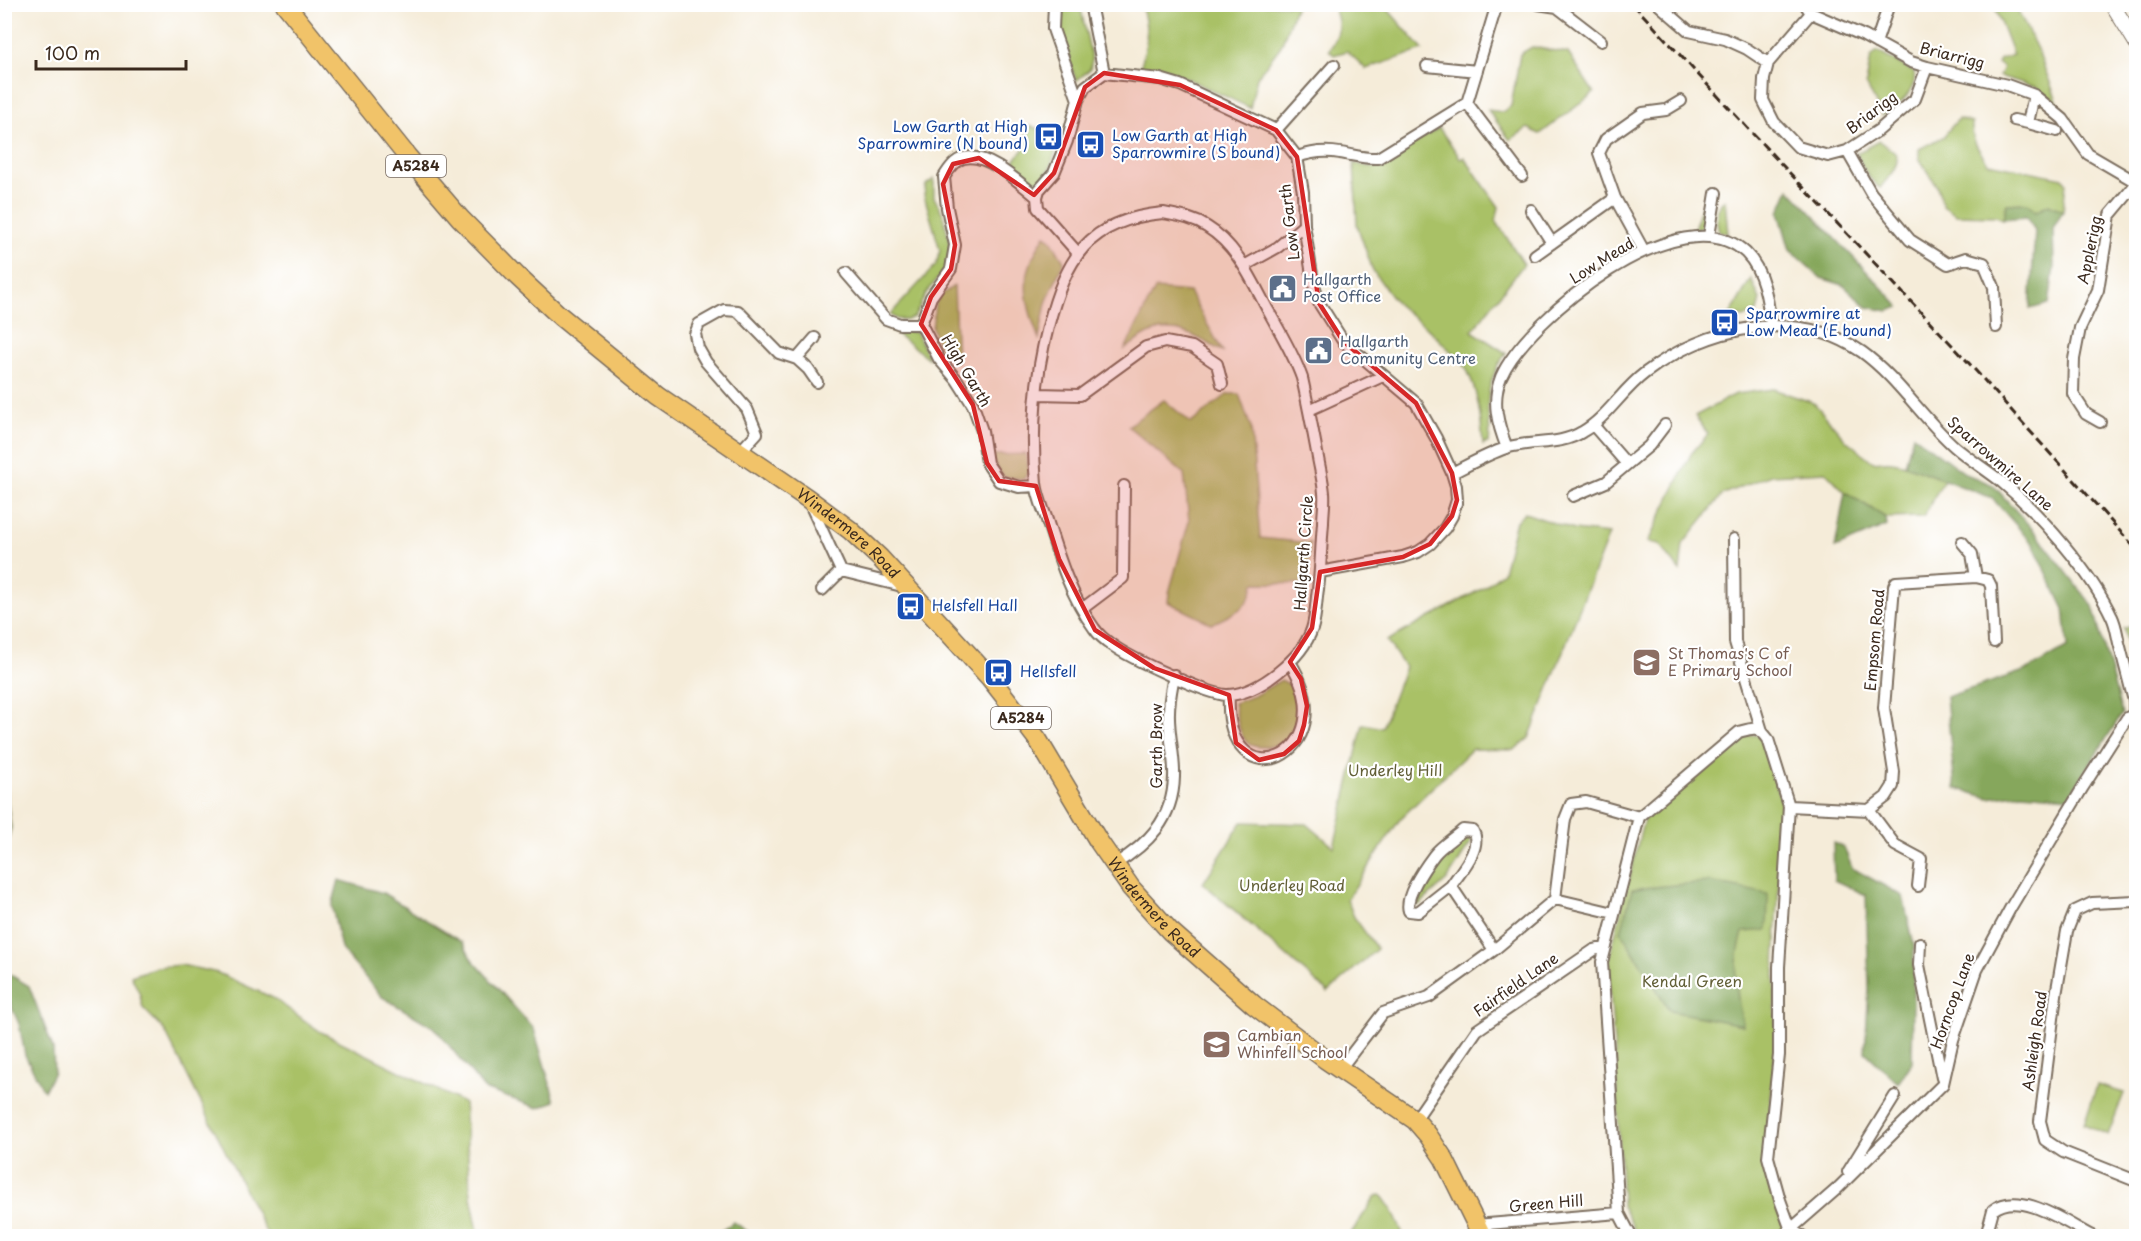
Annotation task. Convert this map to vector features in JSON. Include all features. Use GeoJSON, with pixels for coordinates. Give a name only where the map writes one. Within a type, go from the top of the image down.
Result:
{"type":"FeatureCollection","features":[{"type":"Feature","properties":{"kind":"highway","name":"Windermere Road"},"geometry":{"type":"LineString","coordinates":[[285,4],[407,156],[494,254],[560,316],[657,396],[807,498],[850,530],[880,558],[990,678],[1038,740],[1114,865],[1131,888],[1170,931],[1254,1005],[1340,1069],[1415,1120],[1444,1160],[1479,1231]]}},
{"type":"Feature","properties":{"kind":"street"},"geometry":{"type":"LineString","coordinates":[[1054,4],[1053,29],[1078,100]]}},
{"type":"Feature","properties":{"kind":"street"},"geometry":{"type":"LineString","coordinates":[[1297,157],[1314,152],[1338,152],[1364,159],[1378,158],[1467,102],[1497,4]]}},
{"type":"Feature","properties":{"kind":"street"},"geometry":{"type":"LineString","coordinates":[[1538,4],[1557,7],[1601,41]]}},
{"type":"Feature","properties":{"kind":"street"},"geometry":{"type":"LineString","coordinates":[[1658,4],[1689,31],[1725,39],[1747,49],[1768,63],[1808,9]]}},
{"type":"Feature","properties":{"kind":"street"},"geometry":{"type":"LineString","coordinates":[[1876,44],[1889,4]]}},
{"type":"Feature","properties":{"kind":"street"},"geometry":{"type":"LineString","coordinates":[[2112,4],[2136,43]]}},
{"type":"Feature","properties":{"kind":"street"},"geometry":{"type":"LineString","coordinates":[[1077,252],[1038,208],[1037,197],[1039,190],[1054,173],[1084,87],[1104,73],[1091,6]]}},
{"type":"Feature","properties":{"kind":"street","name":"Briarrigg"},"geometry":{"type":"LineString","coordinates":[[1808,9],[1911,62],[2007,85],[2034,95],[2063,119],[2088,154],[2136,183]]}},
{"type":"Feature","properties":{"kind":"street","name":"Briarigg"},"geometry":{"type":"LineString","coordinates":[[1768,63],[1764,79],[1763,100],[1774,122],[1798,147],[1828,156],[1847,151],[1879,130],[1915,99],[1927,67]]}},
{"type":"Feature","properties":{"kind":"street"},"geometry":{"type":"LineString","coordinates":[[1276,130],[1334,65]]}},
{"type":"Feature","properties":{"kind":"street"},"geometry":{"type":"LineString","coordinates":[[1427,66],[1477,71]]}},
{"type":"Feature","properties":{"kind":"street","name":"Low Garth"},"geometry":{"type":"LineString","coordinates":[[1104,73],[1160,79],[1179,85],[1276,130],[1297,157],[1303,192],[1304,225],[1319,303],[1343,342],[1416,403],[1452,472],[1457,500],[1445,528],[1430,544],[1418,552],[1403,556],[1320,572]]}},
{"type":"Feature","properties":{"kind":"street"},"geometry":{"type":"LineString","coordinates":[[2028,123],[2034,95]]}},
{"type":"Feature","properties":{"kind":"street"},"geometry":{"type":"LineString","coordinates":[[1644,251],[1615,198],[1599,153],[1606,139],[1643,113],[1666,110],[1681,101]]}},
{"type":"Feature","properties":{"kind":"street"},"geometry":{"type":"LineString","coordinates":[[1467,102],[1522,177]]}},
{"type":"Feature","properties":{"kind":"street"},"geometry":{"type":"LineString","coordinates":[[2014,120],[2057,131]]}},
{"type":"Feature","properties":{"kind":"street"},"geometry":{"type":"LineString","coordinates":[[1847,151],[1871,193],[1910,240],[1947,264],[1966,258],[1984,263],[1994,287],[1996,327]]}},
{"type":"Feature","properties":{"kind":"street"},"geometry":{"type":"LineString","coordinates":[[846,273],[886,319],[900,324],[921,324],[931,297],[951,269],[956,245],[943,184],[944,177],[953,164],[963,158],[979,158],[1010,175],[1037,197]]}},
{"type":"Feature","properties":{"kind":"street","name":"Applerigg"},"geometry":{"type":"LineString","coordinates":[[2100,423],[2086,414],[2073,394],[2074,359],[2080,328],[2097,290],[2110,215],[2136,183]]}},
{"type":"Feature","properties":{"kind":"street"},"geometry":{"type":"LineString","coordinates":[[1709,236],[1716,193]]}},
{"type":"Feature","properties":{"kind":"street"},"geometry":{"type":"LineString","coordinates":[[1535,255],[1615,198]]}},
{"type":"Feature","properties":{"kind":"street"},"geometry":{"type":"LineString","coordinates":[[1531,210],[1552,243]]}},
{"type":"Feature","properties":{"kind":"street","name":"Hallgarth Circle"},"geometry":{"type":"LineString","coordinates":[[1163,213],[1186,217],[1209,228],[1227,243],[1244,266],[1296,361],[1309,410],[1324,493],[1320,572],[1312,628],[1300,651],[1290,662],[1256,687],[1229,695],[1208,690],[1154,668],[1112,646],[1095,630],[1082,609],[1059,559],[1036,486],[1037,394],[1044,343],[1056,297],[1077,252],[1116,222],[1139,216],[1163,213]]}},
{"type":"Feature","properties":{"kind":"street"},"geometry":{"type":"LineString","coordinates":[[1244,266],[1278,248],[1304,225]]}},
{"type":"Feature","properties":{"kind":"street","name":"Low Mead"},"geometry":{"type":"LineString","coordinates":[[1507,448],[1497,424],[1496,401],[1501,377],[1530,335],[1592,282],[1617,265],[1644,251],[1684,238],[1709,236],[1729,243],[1746,253],[1759,274],[1768,300],[1771,325]]}},
{"type":"Feature","properties":{"kind":"street"},"geometry":{"type":"LineString","coordinates":[[743,454],[746,445],[757,433],[747,410],[706,362],[698,348],[695,334],[699,324],[724,309],[738,311],[779,353],[797,359],[817,382]]}},
{"type":"Feature","properties":{"kind":"street","name":"High Garth"},"geometry":{"type":"LineString","coordinates":[[921,324],[939,359],[957,380],[973,405],[982,431],[987,464],[999,481],[1019,487],[1036,486]]}},
{"type":"Feature","properties":{"kind":"street","name":"Sparrowmire Lane"},"geometry":{"type":"LineString","coordinates":[[1452,472],[1507,448],[1562,440],[1579,434],[1593,425],[1643,374],[1678,351],[1724,333],[1771,325],[1798,326],[1825,333],[1863,353],[1955,447],[2003,483],[2047,525],[2094,586],[2113,618],[2135,701],[2135,714]]}},
{"type":"Feature","properties":{"kind":"street"},"geometry":{"type":"LineString","coordinates":[[797,359],[815,338]]}},
{"type":"Feature","properties":{"kind":"street"},"geometry":{"type":"LineString","coordinates":[[1037,394],[1080,394],[1146,347],[1165,342],[1192,347],[1217,364],[1222,384]]}},
{"type":"Feature","properties":{"kind":"street"},"geometry":{"type":"LineString","coordinates":[[1309,410],[1383,376]]}},
{"type":"Feature","properties":{"kind":"street"},"geometry":{"type":"LineString","coordinates":[[1593,425],[1626,464]]}},
{"type":"Feature","properties":{"kind":"street"},"geometry":{"type":"LineString","coordinates":[[1573,496],[1606,482],[1649,446],[1665,425]]}},
{"type":"Feature","properties":{"kind":"street"},"geometry":{"type":"LineString","coordinates":[[1082,609],[1123,578],[1124,486]]}},
{"type":"Feature","properties":{"kind":"street"},"geometry":{"type":"LineString","coordinates":[[807,498],[841,571]]}},
{"type":"Feature","properties":{"kind":"street"},"geometry":{"type":"LineString","coordinates":[[1734,539],[1735,642],[1762,730],[1768,739],[1789,806],[1779,967],[1779,1055],[1768,1157],[1787,1233]]}},
{"type":"Feature","properties":{"kind":"street"},"geometry":{"type":"LineString","coordinates":[[1962,542],[1972,554],[1976,577],[1988,580],[1991,586],[1994,642]]}},
{"type":"Feature","properties":{"kind":"street"},"geometry":{"type":"LineString","coordinates":[[841,571],[907,587]]}},
{"type":"Feature","properties":{"kind":"street"},"geometry":{"type":"LineString","coordinates":[[822,590],[841,571]]}},
{"type":"Feature","properties":{"kind":"street","name":"Empsom Road"},"geometry":{"type":"LineString","coordinates":[[1869,810],[1886,798],[1893,786],[1894,772],[1884,708],[1894,586],[1901,580],[1976,577]]}},
{"type":"Feature","properties":{"kind":"street"},"geometry":{"type":"LineString","coordinates":[[1229,695],[1228,713],[1236,743],[1245,752],[1259,760],[1272,759],[1284,754],[1299,741],[1307,706],[1301,679],[1290,662]]}},
{"type":"Feature","properties":{"kind":"street","name":"Garth Brow"},"geometry":{"type":"LineString","coordinates":[[1114,865],[1129,855],[1155,831],[1171,805],[1174,778],[1169,713],[1174,675]]}},
{"type":"Feature","properties":{"kind":"street","name":"Horncop Lane"},"geometry":{"type":"LineString","coordinates":[[1943,1084],[1953,1040],[1977,970],[2011,907],[2083,787],[2127,718],[2135,714]]}},
{"type":"Feature","properties":{"kind":"street"},"geometry":{"type":"LineString","coordinates":[[1631,1236],[1619,1213],[1602,962],[1614,913],[1640,817],[1739,732],[1753,728],[1762,730]]}},
{"type":"Feature","properties":{"kind":"street"},"geometry":{"type":"LineString","coordinates":[[1340,1069],[1383,1012],[1430,997],[1494,950],[1555,899],[1565,819],[1571,804],[1586,802],[1640,817]]}},
{"type":"Feature","properties":{"kind":"street"},"geometry":{"type":"LineString","coordinates":[[1789,806],[1869,810],[1895,844],[1921,859],[1918,886]]}},
{"type":"Feature","properties":{"kind":"street"},"geometry":{"type":"LineString","coordinates":[[1463,830],[1473,831],[1477,836],[1475,849],[1451,886],[1418,912],[1409,911],[1407,905],[1410,894],[1435,854],[1463,830]]}},
{"type":"Feature","properties":{"kind":"street"},"geometry":{"type":"LineString","coordinates":[[1451,886],[1494,950]]}},
{"type":"Feature","properties":{"kind":"street"},"geometry":{"type":"LineString","coordinates":[[1555,899],[1614,913]]}},
{"type":"Feature","properties":{"kind":"street","name":"Ashleigh Road"},"geometry":{"type":"LineString","coordinates":[[2136,901],[2092,903],[2074,911],[2067,931],[2056,995],[2040,1121],[2045,1140],[2063,1152],[2136,1181]]}},
{"type":"Feature","properties":{"kind":"street"},"geometry":{"type":"LineString","coordinates":[[1787,1233],[1838,1188],[1943,1084],[1919,965],[1920,943]]}},
{"type":"Feature","properties":{"kind":"street","name":"Fairfield Lane"},"geometry":{"type":"LineString","coordinates":[[1415,1120],[1477,1030],[1594,950],[1606,947]]}},
{"type":"Feature","properties":{"kind":"street"},"geometry":{"type":"LineString","coordinates":[[1838,1188],[1895,1096]]}},
{"type":"Feature","properties":{"kind":"street"},"geometry":{"type":"LineString","coordinates":[[1986,1236],[1993,1210],[2008,1202],[2021,1203],[2038,1209],[2092,1236]]}},
{"type":"Feature","properties":{"kind":"street","name":"Green Hill"},"geometry":{"type":"LineString","coordinates":[[1479,1231],[1619,1213]]}},
{"type":"Feature","properties":{"kind":"street"},"geometry":{"type":"LineString","coordinates":[[1787,1233],[1802,1236]]}},
{"type":"Feature","properties":{"kind":"highlighted area"},"geometry":{"type":"Polygon","coordinates":[[[1104,73],[1180,85],[1276,130],[1297,157],[1319,303],[1343,341],[1416,403],[1452,473],[1457,500],[1452,516],[1430,544],[1403,557],[1320,572],[1312,628],[1290,662],[1301,679],[1307,706],[1304,725],[1299,741],[1284,754],[1259,760],[1236,743],[1229,695],[1154,668],[1095,630],[1059,559],[1036,486],[999,481],[987,463],[973,405],[921,324],[931,297],[951,269],[955,245],[943,184],[953,164],[979,158],[1034,195],[1054,173],[1085,87],[1104,73]]]}},
{"type":"Feature","properties":{"kind":"green space"},"geometry":{"type":"Polygon","coordinates":[[[1141,4],[1296,5],[1281,46],[1257,77],[1250,108],[1182,76],[1140,68],[1146,36],[1141,4]]]}},
{"type":"Feature","properties":{"kind":"green space"},"geometry":{"type":"Polygon","coordinates":[[[1332,4],[1384,5],[1423,50],[1366,69],[1347,51],[1334,55],[1329,50],[1338,33],[1338,22],[1332,4]]]}},
{"type":"Feature","properties":{"kind":"green space"},"geometry":{"type":"Polygon","coordinates":[[[1058,5],[1080,5],[1092,60],[1090,69],[1076,81],[1057,23],[1058,5]]]}},
{"type":"Feature","properties":{"kind":"green space"},"geometry":{"type":"Polygon","coordinates":[[[1994,5],[2015,5],[2037,49],[2058,103],[2036,87],[1999,76],[2003,67],[1998,63],[2000,59],[2013,55],[1994,5]]]}},
{"type":"Feature","properties":{"kind":"green space"},"geometry":{"type":"Polygon","coordinates":[[[1532,47],[1568,53],[1594,93],[1540,134],[1528,128],[1510,140],[1488,110],[1502,112],[1511,106],[1520,54],[1532,47]]]}},
{"type":"Feature","properties":{"kind":"green space"},"geometry":{"type":"Polygon","coordinates":[[[1878,52],[1914,72],[1910,92],[1900,103],[1882,116],[1866,84],[1871,57],[1878,52]]]}},
{"type":"Feature","properties":{"kind":"green space"},"geometry":{"type":"Polygon","coordinates":[[[1958,119],[1972,123],[1976,144],[1988,163],[2063,178],[2066,183],[2063,211],[2049,204],[2036,211],[2027,203],[2007,204],[2003,219],[1996,216],[1956,215],[1943,206],[1937,186],[1919,158],[1919,149],[1943,137],[1958,119]]]}},
{"type":"Feature","properties":{"kind":"green space"},"geometry":{"type":"Polygon","coordinates":[[[1030,126],[1061,136],[1050,168],[1041,181],[1025,180],[1011,165],[1025,147],[1026,131],[1030,126]]]}},
{"type":"Feature","properties":{"kind":"green space"},"geometry":{"type":"Polygon","coordinates":[[[1439,128],[1461,159],[1464,157],[1499,207],[1496,221],[1524,264],[1472,331],[1506,353],[1497,367],[1489,389],[1490,438],[1489,442],[1483,445],[1475,392],[1463,363],[1427,328],[1398,305],[1373,271],[1357,225],[1354,163],[1374,168],[1439,128]]]}},
{"type":"Feature","properties":{"kind":"green space"},"geometry":{"type":"Polygon","coordinates":[[[1879,141],[1897,157],[1893,171],[1880,188],[1866,172],[1857,153],[1879,141]]]}},
{"type":"Feature","properties":{"kind":"green space"},"geometry":{"type":"Polygon","coordinates":[[[934,179],[934,197],[943,214],[951,249],[946,268],[927,292],[914,317],[907,320],[897,319],[890,315],[936,265],[940,250],[924,195],[926,185],[934,179]]]}},
{"type":"Feature","properties":{"kind":"green space"},"geometry":{"type":"Polygon","coordinates":[[[1789,189],[1900,307],[1888,311],[1867,307],[1843,285],[1821,278],[1790,250],[1779,212],[1789,189]]]}},
{"type":"Feature","properties":{"kind":"green space"},"geometry":{"type":"Polygon","coordinates":[[[1705,196],[1710,205],[1706,225],[1694,229],[1705,196]]]}},
{"type":"Feature","properties":{"kind":"green space"},"geometry":{"type":"Polygon","coordinates":[[[1725,199],[1728,234],[1719,231],[1717,222],[1718,210],[1725,199]]]}},
{"type":"Feature","properties":{"kind":"green space"},"geometry":{"type":"Polygon","coordinates":[[[2027,203],[2036,211],[2049,204],[2063,211],[2053,228],[2054,268],[2049,304],[2030,309],[2035,230],[2026,217],[2003,219],[2007,204],[2027,203]]]}},
{"type":"Feature","properties":{"kind":"green space"},"geometry":{"type":"Polygon","coordinates":[[[1045,235],[1050,238],[1064,261],[1046,303],[1039,339],[1027,298],[1026,286],[1031,262],[1045,235]]]}},
{"type":"Feature","properties":{"kind":"green space"},"geometry":{"type":"Polygon","coordinates":[[[1751,279],[1760,299],[1757,312],[1745,317],[1730,315],[1751,279]]]}},
{"type":"Feature","properties":{"kind":"green space"},"geometry":{"type":"Polygon","coordinates":[[[954,286],[957,362],[941,352],[932,328],[935,304],[941,295],[954,286]]]}},
{"type":"Feature","properties":{"kind":"green space"},"geometry":{"type":"Polygon","coordinates":[[[1155,289],[1189,292],[1223,352],[1190,334],[1172,330],[1150,333],[1125,349],[1155,289]]]}},
{"type":"Feature","properties":{"kind":"green space"},"geometry":{"type":"Polygon","coordinates":[[[885,325],[917,333],[929,359],[885,325]]]}},
{"type":"Feature","properties":{"kind":"green space"},"geometry":{"type":"Polygon","coordinates":[[[1773,389],[1814,403],[1846,440],[1873,462],[1900,464],[1944,480],[1923,517],[1886,518],[1845,492],[1826,472],[1771,475],[1723,494],[1683,544],[1680,571],[1659,544],[1648,542],[1691,454],[1708,434],[1695,416],[1736,394],[1773,389]]]}},
{"type":"Feature","properties":{"kind":"green space"},"geometry":{"type":"Polygon","coordinates":[[[1228,394],[1239,394],[1251,428],[1260,538],[1310,543],[1307,584],[1254,583],[1249,599],[1240,609],[1212,624],[1168,602],[1189,521],[1184,474],[1128,426],[1164,400],[1191,423],[1228,394]]]}},
{"type":"Feature","properties":{"kind":"green space"},"geometry":{"type":"Polygon","coordinates":[[[1913,435],[1966,474],[1993,485],[2035,532],[2093,606],[2122,714],[2069,797],[2022,793],[1989,798],[1955,788],[1946,697],[2030,669],[2068,647],[2064,609],[2033,544],[1992,498],[1905,465],[1913,435]]]}},
{"type":"Feature","properties":{"kind":"green space"},"geometry":{"type":"Polygon","coordinates":[[[1026,454],[1029,471],[1024,479],[1004,477],[996,467],[991,455],[1026,454]]]}},
{"type":"Feature","properties":{"kind":"green space"},"geometry":{"type":"Polygon","coordinates":[[[1845,492],[1886,518],[1887,526],[1835,548],[1845,492]]]}},
{"type":"Feature","properties":{"kind":"green space"},"geometry":{"type":"Polygon","coordinates":[[[1525,513],[1574,530],[1609,534],[1529,738],[1514,750],[1472,749],[1400,819],[1347,899],[1354,917],[1377,949],[1328,992],[1203,883],[1242,822],[1307,824],[1334,847],[1363,724],[1382,728],[1405,667],[1387,641],[1483,588],[1503,572],[1516,521],[1525,513]]]}},
{"type":"Feature","properties":{"kind":"green space"},"geometry":{"type":"Polygon","coordinates":[[[2136,626],[2136,690],[2124,628],[2136,626]]]}},
{"type":"Feature","properties":{"kind":"green space"},"geometry":{"type":"Polygon","coordinates":[[[1281,680],[1295,687],[1297,694],[1298,715],[1292,736],[1289,743],[1254,746],[1243,737],[1234,703],[1254,696],[1281,680]]]}},
{"type":"Feature","properties":{"kind":"green space","name":"Kendal Green"},"geometry":{"type":"Polygon","coordinates":[[[1745,735],[1756,735],[1767,750],[1782,807],[1775,968],[1776,1043],[1766,1158],[1784,1229],[1775,1236],[1638,1236],[1622,1206],[1616,1070],[1608,963],[1644,819],[1737,739],[1745,735]]]}},
{"type":"Feature","properties":{"kind":"green space"},"geometry":{"type":"Polygon","coordinates":[[[4,780],[11,828],[5,850],[4,850],[4,780]]]}},
{"type":"Feature","properties":{"kind":"green space"},"geometry":{"type":"Polygon","coordinates":[[[1469,836],[1470,844],[1447,880],[1415,906],[1413,902],[1436,863],[1452,845],[1469,836]]]}},
{"type":"Feature","properties":{"kind":"green space"},"geometry":{"type":"Polygon","coordinates":[[[1833,843],[1844,847],[1852,868],[1903,896],[1914,946],[1912,1063],[1898,1083],[1865,1052],[1869,988],[1866,895],[1834,880],[1833,843]]]}},
{"type":"Feature","properties":{"kind":"green space"},"geometry":{"type":"Polygon","coordinates":[[[339,880],[383,893],[463,943],[471,958],[534,1029],[555,1101],[538,1108],[484,1089],[435,1028],[382,997],[341,949],[332,906],[339,880]]]}},
{"type":"Feature","properties":{"kind":"green space"},"geometry":{"type":"Polygon","coordinates":[[[1709,882],[1768,894],[1767,930],[1743,932],[1740,945],[1736,978],[1743,1025],[1670,1011],[1621,932],[1632,889],[1709,882]]]}},
{"type":"Feature","properties":{"kind":"green space"},"geometry":{"type":"Polygon","coordinates":[[[181,965],[218,973],[273,998],[321,1032],[464,1103],[471,1197],[479,1236],[268,1236],[165,1031],[143,1008],[139,992],[131,976],[157,967],[181,965]]]}},
{"type":"Feature","properties":{"kind":"green space"},"geometry":{"type":"Polygon","coordinates":[[[4,971],[29,986],[53,1048],[54,1072],[44,1091],[25,1055],[19,1024],[5,992],[4,971]]]}},
{"type":"Feature","properties":{"kind":"green space"},"geometry":{"type":"Polygon","coordinates":[[[2097,1085],[2124,1093],[2108,1135],[2084,1124],[2097,1085]]]}},
{"type":"Feature","properties":{"kind":"green space"},"geometry":{"type":"Polygon","coordinates":[[[1381,1195],[1391,1208],[1404,1236],[1349,1236],[1376,1196],[1381,1195]]]}},
{"type":"Feature","properties":{"kind":"green space"},"geometry":{"type":"Polygon","coordinates":[[[734,1222],[754,1236],[714,1236],[734,1222]]]}},
{"type":"Feature","properties":{"kind":"railway"},"geometry":{"type":"LineString","coordinates":[[1633,4],[1967,361],[2136,549]]}},
{"type":"Feature","properties":{"kind":"place","name":"Low Garth at High Sparrowmire (N bound)"},"geometry":{"type":"Point","coordinates":[1049,136]}},
{"type":"Feature","properties":{"kind":"place","name":"Low Garth at High Sparrowmire (S bound)"},"geometry":{"type":"Point","coordinates":[1091,145]}},
{"type":"Feature","properties":{"kind":"place","name":"Hallgarth Post Office"},"geometry":{"type":"Point","coordinates":[1282,289]}},
{"type":"Feature","properties":{"kind":"place","name":"Sparrowmire at Low Mead (E bound)"},"geometry":{"type":"Point","coordinates":[1725,323]}},
{"type":"Feature","properties":{"kind":"place","name":"Hallgarth Community Centre"},"geometry":{"type":"Point","coordinates":[1319,351]}},
{"type":"Feature","properties":{"kind":"place","name":"Helsfell Hall"},"geometry":{"type":"Point","coordinates":[911,606]}},
{"type":"Feature","properties":{"kind":"place","name":"St Thomas's C of E Primary School"},"geometry":{"type":"Point","coordinates":[1647,663]}},
{"type":"Feature","properties":{"kind":"place","name":"Hellsfell"},"geometry":{"type":"Point","coordinates":[999,672]}},
{"type":"Feature","properties":{"kind":"place","name":"Cambian Whinfell School"},"geometry":{"type":"Point","coordinates":[1216,1045]}},
{"type":"Feature","properties":{"kind":"park label","name":"Underley Hill"},"geometry":{"type":"Point","coordinates":[1395,771]}},
{"type":"Feature","properties":{"kind":"park label","name":"Underley Road"},"geometry":{"type":"Point","coordinates":[1292,886]}}]}
